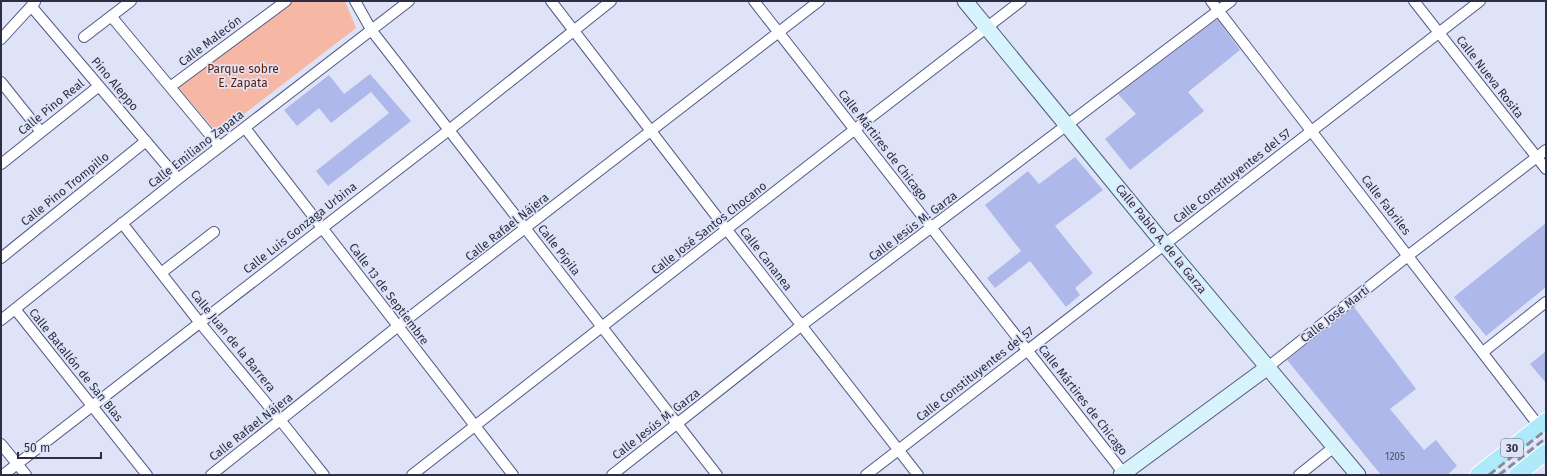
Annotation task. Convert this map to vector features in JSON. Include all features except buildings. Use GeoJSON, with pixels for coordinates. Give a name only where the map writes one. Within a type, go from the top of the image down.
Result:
{"type":"FeatureCollection","features":[{"type":"Feature","properties":{"kind":"main road","name":"30"},"geometry":{"type":"LineString","coordinates":[[1478,475],[1543,424]]}},
{"type":"Feature","properties":{"kind":"main road","name":"30"},"geometry":{"type":"LineString","coordinates":[[1517,475],[1546,452]]}},
{"type":"Feature","properties":{"kind":"street"},"geometry":{"type":"LineString","coordinates":[[84,37],[131,1]]}},
{"type":"Feature","properties":{"kind":"street","name":"Calle Malecón"},"geometry":{"type":"LineString","coordinates":[[170,87],[286,1]]}},
{"type":"Feature","properties":{"kind":"street","name":"Calle Pípila"},"geometry":{"type":"LineString","coordinates":[[355,1],[372,31],[717,475]]}},
{"type":"Feature","properties":{"kind":"street","name":"Calle Emiliano Zapata"},"geometry":{"type":"LineString","coordinates":[[1,320],[178,179],[409,1]]}},
{"type":"Feature","properties":{"kind":"street","name":"Calle Cananea"},"geometry":{"type":"LineString","coordinates":[[551,1],[918,475]]}},
{"type":"Feature","properties":{"kind":"street","name":"Calle Luis Gonzaga Urbina"},"geometry":{"type":"LineString","coordinates":[[3,475],[200,323],[321,227],[449,130],[611,1]]}},
{"type":"Feature","properties":{"kind":"street","name":"Calle Mártires de Chicago"},"geometry":{"type":"LineString","coordinates":[[754,1],[1028,350],[1123,474]]}},
{"type":"Feature","properties":{"kind":"street","name":"Calle Rafael Nájera"},"geometry":{"type":"LineString","coordinates":[[211,475],[281,421],[397,327],[819,1]]}},
{"type":"Feature","properties":{"kind":"street","name":"Calle Pablo A. de la Garza"},"geometry":{"type":"LineString","coordinates":[[965,1],[1165,245],[1358,475]]}},
{"type":"Feature","properties":{"kind":"street","name":"Calle José Santos Chocano"},"geometry":{"type":"LineString","coordinates":[[412,475],[1021,1]]}},
{"type":"Feature","properties":{"kind":"street","name":"Calle Fabriles"},"geometry":{"type":"LineString","coordinates":[[1211,1],[1483,352],[1543,424]]}},
{"type":"Feature","properties":{"kind":"street","name":"Calle Jesús M. Garza"},"geometry":{"type":"LineString","coordinates":[[612,475],[802,325],[1231,1]]}},
{"type":"Feature","properties":{"kind":"street","name":"Calle Nueva Rosita"},"geometry":{"type":"LineString","coordinates":[[1414,1],[1546,169]]}},
{"type":"Feature","properties":{"kind":"street","name":"Calle Constituyentes del 57"},"geometry":{"type":"LineString","coordinates":[[866,475],[1480,1]]}},
{"type":"Feature","properties":{"kind":"street"},"geometry":{"type":"LineString","coordinates":[[1,39],[34,3]]}},
{"type":"Feature","properties":{"kind":"street","name":"Pino Aleppo"},"geometry":{"type":"LineString","coordinates":[[34,3],[99,86],[178,179]]}},
{"type":"Feature","properties":{"kind":"street"},"geometry":{"type":"LineString","coordinates":[[111,16],[220,147]]}},
{"type":"Feature","properties":{"kind":"street"},"geometry":{"type":"LineString","coordinates":[[1,82],[41,132]]}},
{"type":"Feature","properties":{"kind":"street","name":"Calle Pino Real"},"geometry":{"type":"LineString","coordinates":[[1,164],[99,86]]}},
{"type":"Feature","properties":{"kind":"street","name":"Calle 13 de Septiembre"},"geometry":{"type":"LineString","coordinates":[[245,128],[397,327],[513,475]]}},
{"type":"Feature","properties":{"kind":"street","name":"Calle Pino Trompillo"},"geometry":{"type":"LineString","coordinates":[[1,258],[146,141]]}},
{"type":"Feature","properties":{"kind":"street","name":"Calle José Martí"},"geometry":{"type":"LineString","coordinates":[[1123,474],[1268,367],[1409,255],[1546,150]]}},
{"type":"Feature","properties":{"kind":"street","name":"Calle Juan de la Barrera"},"geometry":{"type":"LineString","coordinates":[[122,223],[200,323],[324,475]]}},
{"type":"Feature","properties":{"kind":"street"},"geometry":{"type":"LineString","coordinates":[[161,273],[214,232]]}},
{"type":"Feature","properties":{"kind":"street"},"geometry":{"type":"LineString","coordinates":[[1483,352],[1546,302]]}},
{"type":"Feature","properties":{"kind":"street","name":"Calle Batallón de San Blas"},"geometry":{"type":"LineString","coordinates":[[15,309],[147,475]]}},
{"type":"Feature","properties":{"kind":"street"},"geometry":{"type":"LineString","coordinates":[[1,444],[26,475]]}},
{"type":"Feature","properties":{"kind":"street"},"geometry":{"type":"LineString","coordinates":[[1299,475],[1334,447]]}},
{"type":"Feature","properties":{"kind":"green space","name":"Parque sobre E. Zapata"},"geometry":{"type":"Polygon","coordinates":[[[291,1],[345,1],[356,28],[218,134],[178,87],[291,1]]]}},
{"type":"Feature","properties":{"kind":"railway"},"geometry":{"type":"LineString","coordinates":[[1489,475],[1546,430]]}},
{"type":"Feature","properties":{"kind":"railway"},"geometry":{"type":"LineString","coordinates":[[1499,475],[1546,438]]}}]}
